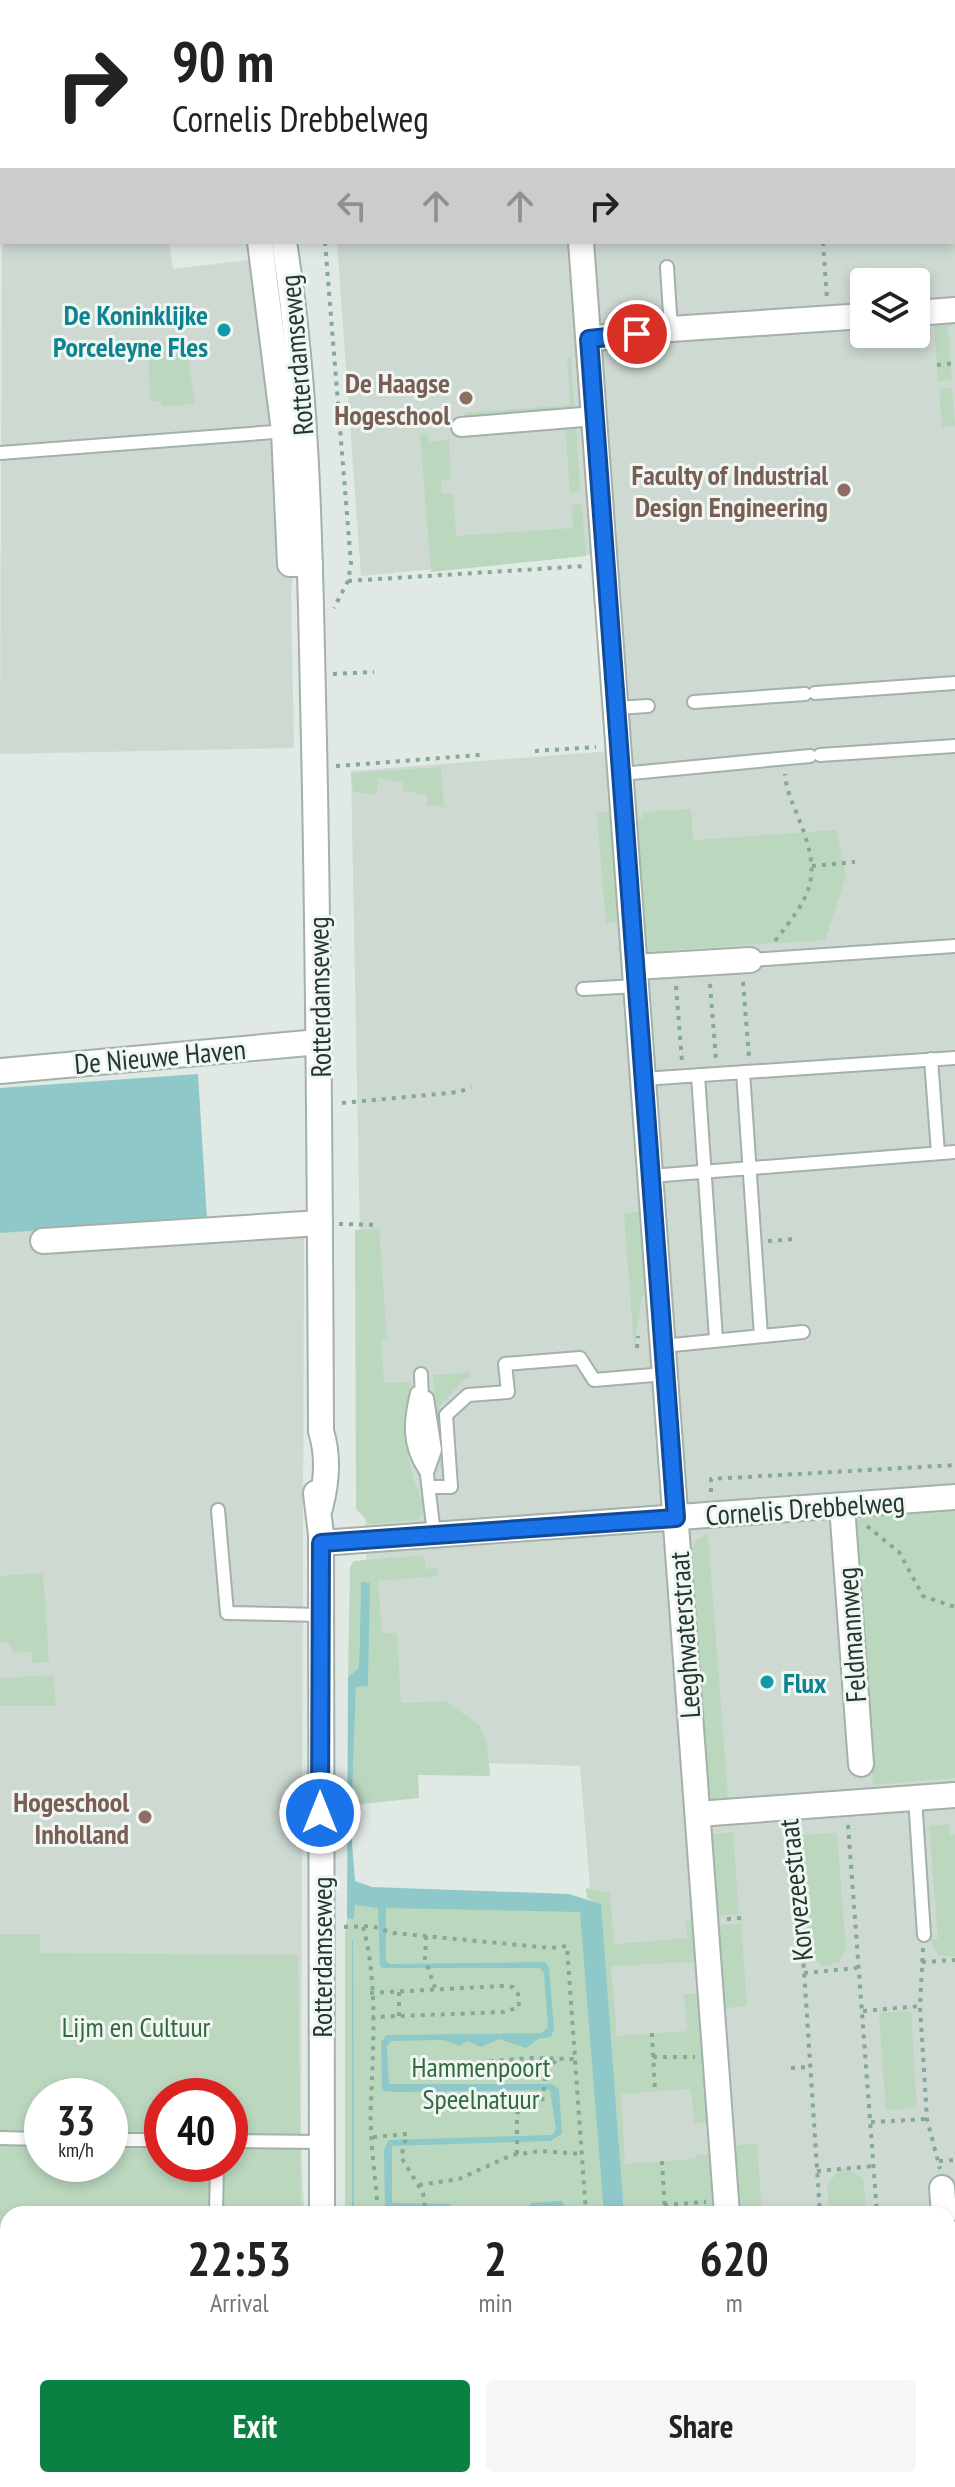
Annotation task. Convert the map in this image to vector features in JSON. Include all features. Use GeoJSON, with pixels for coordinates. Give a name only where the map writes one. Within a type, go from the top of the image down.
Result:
{"type":"FeatureCollection","features":[{"type":"Feature","properties":{"kind":"street","name":"Rotterdamseweg"},"geometry":{"type":"LineString","coordinates":[[260,244],[293,431],[310,564],[319,1042],[331,1224],[321,1431],[314,1449],[314,1487],[320,1508],[321,1543],[322,2206]]}},
{"type":"Feature","properties":{"kind":"street","name":"Rotterdamseweg"},"geometry":{"type":"LineString","coordinates":[[284,244],[293,431]]}},
{"type":"Feature","properties":{"kind":"street","name":"Leeghwaterstraat"},"geometry":{"type":"LineString","coordinates":[[581,244],[651,1176],[645,1348],[665,1374],[726,2206]]}},
{"type":"Feature","properties":{"kind":"street"},"geometry":{"type":"LineString","coordinates":[[930,314],[955,310]]}},
{"type":"Feature","properties":{"kind":"street"},"geometry":{"type":"LineString","coordinates":[[589,339],[671,329],[850,317]]}},
{"type":"Feature","properties":{"kind":"street"},"geometry":{"type":"LineString","coordinates":[[461,427],[595,416]]}},
{"type":"Feature","properties":{"kind":"street"},"geometry":{"type":"LineString","coordinates":[[636,977],[674,965],[751,960]]}},
{"type":"Feature","properties":{"kind":"street","name":"De Nieuwe Haven"},"geometry":{"type":"LineString","coordinates":[[0,1071],[319,1042]]}},
{"type":"Feature","properties":{"kind":"street"},"geometry":{"type":"LineString","coordinates":[[43,1241],[331,1224]]}},
{"type":"Feature","properties":{"kind":"street","name":"Cornelis Drebbelweg"},"geometry":{"type":"LineString","coordinates":[[321,1543],[713,1515],[842,1514],[955,1497]]}},
{"type":"Feature","properties":{"kind":"street","name":"Feldmannweg"},"geometry":{"type":"LineString","coordinates":[[842,1514],[861,1764]]}},
{"type":"Feature","properties":{"kind":"street","name":"Korvezeestraat"},"geometry":{"type":"LineString","coordinates":[[698,1814],[955,1795]]}},
{"type":"Feature","properties":{"kind":"street"},"geometry":{"type":"LineString","coordinates":[[942,2188],[943,2206]]}},
{"type":"Feature","properties":{"kind":"lane"},"geometry":{"type":"LineString","coordinates":[[667,267],[671,329]]}},
{"type":"Feature","properties":{"kind":"lane"},"geometry":{"type":"LineString","coordinates":[[0,453],[293,431]]}},
{"type":"Feature","properties":{"kind":"lane"},"geometry":{"type":"LineString","coordinates":[[694,702],[955,683]]}},
{"type":"Feature","properties":{"kind":"lane"},"geometry":{"type":"LineString","coordinates":[[616,708],[648,706]]}},
{"type":"Feature","properties":{"kind":"lane"},"geometry":{"type":"LineString","coordinates":[[621,774],[955,746]]}},
{"type":"Feature","properties":{"kind":"lane"},"geometry":{"type":"LineString","coordinates":[[751,960],[955,946]]}},
{"type":"Feature","properties":{"kind":"lane"},"geometry":{"type":"LineString","coordinates":[[583,989],[636,977]]}},
{"type":"Feature","properties":{"kind":"lane"},"geometry":{"type":"LineString","coordinates":[[643,1079],[955,1058]]}},
{"type":"Feature","properties":{"kind":"lane"},"geometry":{"type":"LineString","coordinates":[[931,1059],[938,1153]]}},
{"type":"Feature","properties":{"kind":"lane"},"geometry":{"type":"LineString","coordinates":[[747,1072],[761,1336]]}},
{"type":"Feature","properties":{"kind":"lane"},"geometry":{"type":"LineString","coordinates":[[698,1075],[716,1339]]}},
{"type":"Feature","properties":{"kind":"lane"},"geometry":{"type":"LineString","coordinates":[[651,1176],[955,1152]]}},
{"type":"Feature","properties":{"kind":"lane"},"geometry":{"type":"LineString","coordinates":[[645,1348],[803,1332]]}},
{"type":"Feature","properties":{"kind":"lane"},"geometry":{"type":"LineString","coordinates":[[430,1487],[451,1487],[446,1415],[468,1395],[508,1392],[505,1364],[580,1358],[594,1380],[665,1374]]}},
{"type":"Feature","properties":{"kind":"lane"},"geometry":{"type":"LineString","coordinates":[[421,1374],[434,1534]]}},
{"type":"Feature","properties":{"kind":"lane"},"geometry":{"type":"LineString","coordinates":[[218,1510],[227,1613],[321,1615]]}},
{"type":"Feature","properties":{"kind":"lane"},"geometry":{"type":"LineString","coordinates":[[915,1798],[924,1935]]}},
{"type":"Feature","properties":{"kind":"lane"},"geometry":{"type":"LineString","coordinates":[[0,2138],[24,2139]]}},
{"type":"Feature","properties":{"kind":"lane"},"geometry":{"type":"LineString","coordinates":[[248,2141],[321,2142]]}},
{"type":"Feature","properties":{"kind":"lane"},"geometry":{"type":"LineString","coordinates":[[216,2206],[217,2182]]}},
{"type":"Feature","properties":{"kind":"path","name":"Rotterdamseweg"},"geometry":{"type":"LineString","coordinates":[[325,244],[351,564],[348,581],[332,612]]}},
{"type":"Feature","properties":{"kind":"path"},"geometry":{"type":"LineString","coordinates":[[823,244],[827,303]]}},
{"type":"Feature","properties":{"kind":"path"},"geometry":{"type":"LineString","coordinates":[[937,365],[955,363]]}},
{"type":"Feature","properties":{"kind":"path"},"geometry":{"type":"LineString","coordinates":[[348,581],[606,565]]}},
{"type":"Feature","properties":{"kind":"path"},"geometry":{"type":"LineString","coordinates":[[330,674],[374,672]]}},
{"type":"Feature","properties":{"kind":"path"},"geometry":{"type":"LineString","coordinates":[[535,751],[594,747]]}},
{"type":"Feature","properties":{"kind":"path"},"geometry":{"type":"LineString","coordinates":[[333,766],[480,755]]}},
{"type":"Feature","properties":{"kind":"path"},"geometry":{"type":"LineString","coordinates":[[747,1072],[751,960],[806,901],[812,866],[806,838],[786,787],[785,760]]}},
{"type":"Feature","properties":{"kind":"path"},"geometry":{"type":"LineString","coordinates":[[812,866],[855,862]]}},
{"type":"Feature","properties":{"kind":"path"},"geometry":{"type":"LineString","coordinates":[[708,963],[717,1074]]}},
{"type":"Feature","properties":{"kind":"path"},"geometry":{"type":"LineString","coordinates":[[674,965],[683,1076]]}},
{"type":"Feature","properties":{"kind":"path"},"geometry":{"type":"LineString","coordinates":[[342,1103],[459,1092],[471,1087]]}},
{"type":"Feature","properties":{"kind":"path"},"geometry":{"type":"LineString","coordinates":[[331,1224],[379,1225]]}},
{"type":"Feature","properties":{"kind":"path"},"geometry":{"type":"LineString","coordinates":[[755,1241],[793,1239]]}},
{"type":"Feature","properties":{"kind":"path"},"geometry":{"type":"LineString","coordinates":[[713,1515],[711,1479],[955,1465]]}},
{"type":"Feature","properties":{"kind":"path"},"geometry":{"type":"LineString","coordinates":[[842,1514],[858,1519],[899,1552],[923,1596],[955,1607]]}},
{"type":"Feature","properties":{"kind":"path","name":"Korvezeestraat"},"geometry":{"type":"LineString","coordinates":[[847,1803],[876,2206]]}},
{"type":"Feature","properties":{"kind":"path","name":"Korvezeestraat"},"geometry":{"type":"LineString","coordinates":[[787,1807],[789,1834],[795,1834],[819,2206]]}},
{"type":"Feature","properties":{"kind":"path"},"geometry":{"type":"LineString","coordinates":[[341,1928],[372,1926],[393,1933],[551,1948],[567,1946],[585,2206]]}},
{"type":"Feature","properties":{"kind":"path"},"geometry":{"type":"LineString","coordinates":[[363,1927],[368,1943],[372,2017],[372,2137],[377,2206]]}},
{"type":"Feature","properties":{"kind":"path"},"geometry":{"type":"LineString","coordinates":[[924,1935],[920,2006],[927,2119],[939,2161],[942,2188]]}},
{"type":"Feature","properties":{"kind":"path"},"geometry":{"type":"LineString","coordinates":[[426,1936],[425,1959],[435,1989]]}},
{"type":"Feature","properties":{"kind":"path"},"geometry":{"type":"LineString","coordinates":[[922,1962],[955,1960]]}},
{"type":"Feature","properties":{"kind":"path","name":"Korvezeestraat"},"geometry":{"type":"LineString","coordinates":[[804,1973],[857,1968]]}},
{"type":"Feature","properties":{"kind":"path"},"geometry":{"type":"LineString","coordinates":[[370,1993],[513,1987],[518,1994],[519,2007],[504,2012],[372,2017]]}},
{"type":"Feature","properties":{"kind":"path"},"geometry":{"type":"LineString","coordinates":[[399,1991],[399,2016]]}},
{"type":"Feature","properties":{"kind":"path"},"geometry":{"type":"LineString","coordinates":[[863,2011],[920,2006]]}},
{"type":"Feature","properties":{"kind":"path"},"geometry":{"type":"LineString","coordinates":[[652,2033],[655,2092]]}},
{"type":"Feature","properties":{"kind":"path"},"geometry":{"type":"LineString","coordinates":[[653,2057],[716,2056]]}},
{"type":"Feature","properties":{"kind":"path"},"geometry":{"type":"LineString","coordinates":[[517,2154],[517,2113],[542,2103],[546,2093],[544,2080],[558,2058]]}},
{"type":"Feature","properties":{"kind":"path"},"geometry":{"type":"LineString","coordinates":[[410,2068],[575,2059]]}},
{"type":"Feature","properties":{"kind":"path"},"geometry":{"type":"LineString","coordinates":[[791,2068],[810,2067]]}},
{"type":"Feature","properties":{"kind":"path"},"geometry":{"type":"LineString","coordinates":[[871,2122],[927,2119]]}},
{"type":"Feature","properties":{"kind":"path"},"geometry":{"type":"LineString","coordinates":[[372,2137],[407,2134],[402,2161],[419,2185],[425,2206]]}},
{"type":"Feature","properties":{"kind":"path"},"geometry":{"type":"LineString","coordinates":[[419,2185],[459,2179],[517,2154],[541,2151],[582,2154]]}},
{"type":"Feature","properties":{"kind":"path"},"geometry":{"type":"LineString","coordinates":[[939,2161],[955,2160]]}},
{"type":"Feature","properties":{"kind":"path"},"geometry":{"type":"LineString","coordinates":[[662,2161],[664,2205],[695,2206]]}},
{"type":"Feature","properties":{"kind":"path"},"geometry":{"type":"LineString","coordinates":[[817,2171],[874,2166]]}},
{"type":"Feature","properties":{"kind":"shaded area"},"geometry":{"type":"Polygon","coordinates":[[[2,244],[169,244],[173,269],[276,257],[298,534],[291,592],[294,748],[0,754],[2,244]]]}},
{"type":"Feature","properties":{"kind":"shaded area"},"geometry":{"type":"Polygon","coordinates":[[[337,244],[955,244],[955,2206],[616,2206],[580,1766],[370,1759],[351,771],[612,751],[596,554],[361,576],[337,244]]]}},
{"type":"Feature","properties":{"kind":"shaded area"},"geometry":{"type":"Polygon","coordinates":[[[0,1143],[204,1238],[304,1235],[301,2142],[304,2206],[0,2206],[0,1143]]]}},
{"type":"Feature","properties":{"kind":"green space"},"geometry":{"type":"Polygon","coordinates":[[[955,316],[955,325],[948,326],[952,380],[938,382],[934,324],[955,316]]]}},
{"type":"Feature","properties":{"kind":"green space"},"geometry":{"type":"Polygon","coordinates":[[[181,341],[186,345],[195,404],[161,406],[161,401],[150,401],[148,350],[155,342],[181,341]]]}},
{"type":"Feature","properties":{"kind":"green space"},"geometry":{"type":"Polygon","coordinates":[[[567,358],[571,358],[575,413],[465,420],[464,413],[570,405],[567,358]]]}},
{"type":"Feature","properties":{"kind":"green space"},"geometry":{"type":"Polygon","coordinates":[[[952,388],[955,426],[942,427],[939,389],[952,388]]]}},
{"type":"Feature","properties":{"kind":"green space"},"geometry":{"type":"Polygon","coordinates":[[[447,414],[448,423],[419,425],[418,416],[447,414]]]}},
{"type":"Feature","properties":{"kind":"green space"},"geometry":{"type":"Polygon","coordinates":[[[576,423],[580,491],[570,492],[565,424],[576,423]]]}},
{"type":"Feature","properties":{"kind":"green space"},"geometry":{"type":"Polygon","coordinates":[[[428,433],[429,442],[449,439],[451,479],[441,480],[441,494],[453,494],[456,536],[573,528],[572,505],[582,504],[586,556],[431,572],[420,434],[428,433]]]}},
{"type":"Feature","properties":{"kind":"green space"},"geometry":{"type":"Polygon","coordinates":[[[441,767],[444,807],[427,805],[427,795],[403,791],[403,782],[379,778],[376,795],[353,792],[351,773],[441,767]]]}},
{"type":"Feature","properties":{"kind":"green space"},"geometry":{"type":"Polygon","coordinates":[[[691,809],[693,840],[836,830],[846,876],[825,940],[669,950],[668,956],[646,958],[636,819],[643,818],[643,812],[691,809]]]}},
{"type":"Feature","properties":{"kind":"green space"},"geometry":{"type":"Polygon","coordinates":[[[611,812],[617,922],[606,923],[597,813],[611,812]]]}},
{"type":"Feature","properties":{"kind":"green space"},"geometry":{"type":"Polygon","coordinates":[[[639,1212],[645,1295],[642,1296],[634,1347],[624,1213],[639,1212]]]}},
{"type":"Feature","properties":{"kind":"green space"},"geometry":{"type":"Polygon","coordinates":[[[379,1228],[387,1339],[381,1340],[384,1383],[411,1382],[407,1448],[424,1511],[418,1520],[370,1524],[356,1509],[355,1230],[379,1228]]]}},
{"type":"Feature","properties":{"kind":"green space"},"geometry":{"type":"Polygon","coordinates":[[[470,1372],[470,1378],[465,1379],[439,1407],[443,1466],[440,1469],[433,1375],[470,1372]]]}},
{"type":"Feature","properties":{"kind":"green space"},"geometry":{"type":"Polygon","coordinates":[[[955,1510],[955,1778],[873,1785],[852,1518],[955,1510]]]}},
{"type":"Feature","properties":{"kind":"green space"},"geometry":{"type":"Polygon","coordinates":[[[708,1534],[728,1798],[710,1799],[692,1550],[696,1540],[708,1534]]]}},
{"type":"Feature","properties":{"kind":"green space"},"geometry":{"type":"Polygon","coordinates":[[[424,1555],[426,1569],[437,1568],[437,1576],[378,1581],[382,1633],[397,1633],[401,1703],[446,1701],[480,1726],[487,1745],[490,1776],[418,1775],[419,1798],[352,1805],[356,1686],[368,1686],[370,1583],[361,1583],[359,1668],[348,1677],[350,1567],[354,1561],[424,1555]]]}},
{"type":"Feature","properties":{"kind":"green space"},"geometry":{"type":"Polygon","coordinates":[[[43,1573],[49,1662],[32,1663],[31,1652],[14,1653],[6,1641],[0,1642],[0,1576],[43,1573]]]}},
{"type":"Feature","properties":{"kind":"green space"},"geometry":{"type":"Polygon","coordinates":[[[53,1675],[56,1706],[0,1706],[0,1678],[53,1675]]]}},
{"type":"Feature","properties":{"kind":"green space"},"geometry":{"type":"Polygon","coordinates":[[[949,1824],[950,1835],[955,1835],[955,1957],[938,1955],[930,1940],[938,1938],[929,1826],[949,1824]]]}},
{"type":"Feature","properties":{"kind":"green space"},"geometry":{"type":"Polygon","coordinates":[[[733,1832],[739,1914],[718,1916],[712,1834],[733,1832]]]}},
{"type":"Feature","properties":{"kind":"green space"},"geometry":{"type":"Polygon","coordinates":[[[837,1833],[846,1950],[839,1962],[822,1967],[809,1953],[801,1835],[837,1833]]]}},
{"type":"Feature","properties":{"kind":"green space"},"geometry":{"type":"Polygon","coordinates":[[[586,1888],[610,1893],[614,1944],[687,1938],[686,1921],[692,1921],[695,1962],[611,1966],[617,2036],[687,2031],[684,1994],[698,1994],[707,2123],[694,2123],[691,2089],[621,2094],[625,2164],[696,2159],[696,2155],[710,2154],[713,2206],[623,2206],[601,1904],[587,1898],[586,1888]]]}},
{"type":"Feature","properties":{"kind":"green space","name":"Hammenpoort Speelnatuur"},"geometry":{"type":"Polygon","coordinates":[[[350,1896],[591,1906],[616,2206],[354,2206],[352,1964],[352,2206],[345,2206],[345,1934],[350,1896]]]}},
{"type":"Feature","properties":{"kind":"green space"},"geometry":{"type":"Polygon","coordinates":[[[741,1924],[747,2006],[725,2008],[719,1925],[741,1924]]]}},
{"type":"Feature","properties":{"kind":"green space","name":"Lijm en Cultuur"},"geometry":{"type":"Polygon","coordinates":[[[0,1934],[40,1934],[40,1953],[298,1955],[301,2206],[0,2206],[0,1934]]]}},
{"type":"Feature","properties":{"kind":"green space"},"geometry":{"type":"Polygon","coordinates":[[[911,2011],[917,2108],[886,2110],[879,2013],[911,2011]]]}},
{"type":"Feature","properties":{"kind":"green space"},"geometry":{"type":"Polygon","coordinates":[[[757,2144],[761,2206],[740,2206],[736,2145],[757,2144]]]}},
{"type":"Feature","properties":{"kind":"green space"},"geometry":{"type":"Polygon","coordinates":[[[847,2168],[863,2178],[866,2206],[828,2206],[827,2187],[838,2170],[847,2168]]]}},
{"type":"Feature","properties":{"kind":"water"},"geometry":{"type":"Polygon","coordinates":[[[198,1074],[207,1219],[0,1233],[0,1088],[198,1074]]]}},
{"type":"Feature","properties":{"kind":"water"},"geometry":{"type":"Polygon","coordinates":[[[361,1582],[370,1583],[368,1686],[356,1687],[351,1830],[355,1881],[372,1887],[569,1894],[601,1904],[623,2206],[603,2206],[580,1912],[386,1908],[386,1960],[389,1964],[545,1962],[549,1968],[554,2029],[551,2037],[538,2039],[526,2048],[499,2039],[481,2047],[468,2041],[460,2046],[443,2040],[391,2041],[387,2046],[389,2084],[552,2084],[559,2089],[562,2134],[550,2141],[392,2146],[392,2203],[451,2206],[385,2206],[384,2149],[389,2140],[552,2135],[556,2129],[550,2090],[397,2092],[382,2088],[381,2042],[387,2035],[542,2033],[548,2027],[544,1973],[540,1968],[383,1968],[380,1966],[378,1908],[355,1905],[354,1919],[347,1918],[348,1677],[359,1668],[361,1582]]]}},
{"type":"Feature","properties":{"kind":"water"},"geometry":{"type":"Polygon","coordinates":[[[352,1940],[353,1940],[354,2206],[352,1940]]]}},
{"type":"Feature","properties":{"kind":"water"},"geometry":{"type":"Polygon","coordinates":[[[562,2201],[564,2206],[530,2206],[531,2203],[562,2201]]]}},
{"type":"Feature","properties":{"kind":"place","name":"De Koninklijke Porceleyne Fles"},"geometry":{"type":"Point","coordinates":[224,330]}},
{"type":"Feature","properties":{"kind":"place","name":"De Haagse Hogeschool"},"geometry":{"type":"Point","coordinates":[466,398]}},
{"type":"Feature","properties":{"kind":"place","name":"Faculty of Industrial Design Engineering"},"geometry":{"type":"Point","coordinates":[844,490]}},
{"type":"Feature","properties":{"kind":"place","name":"Flux"},"geometry":{"type":"Point","coordinates":[767,1682]}},
{"type":"Feature","properties":{"kind":"place","name":"Hogeschool Inholland"},"geometry":{"type":"Point","coordinates":[145,1817]}},
{"type":"Feature","properties":{"kind":"route"},"geometry":{"type":"LineString","coordinates":[[320,1813],[321,1543],[676,1518],[589,339],[637,334]]}}]}
